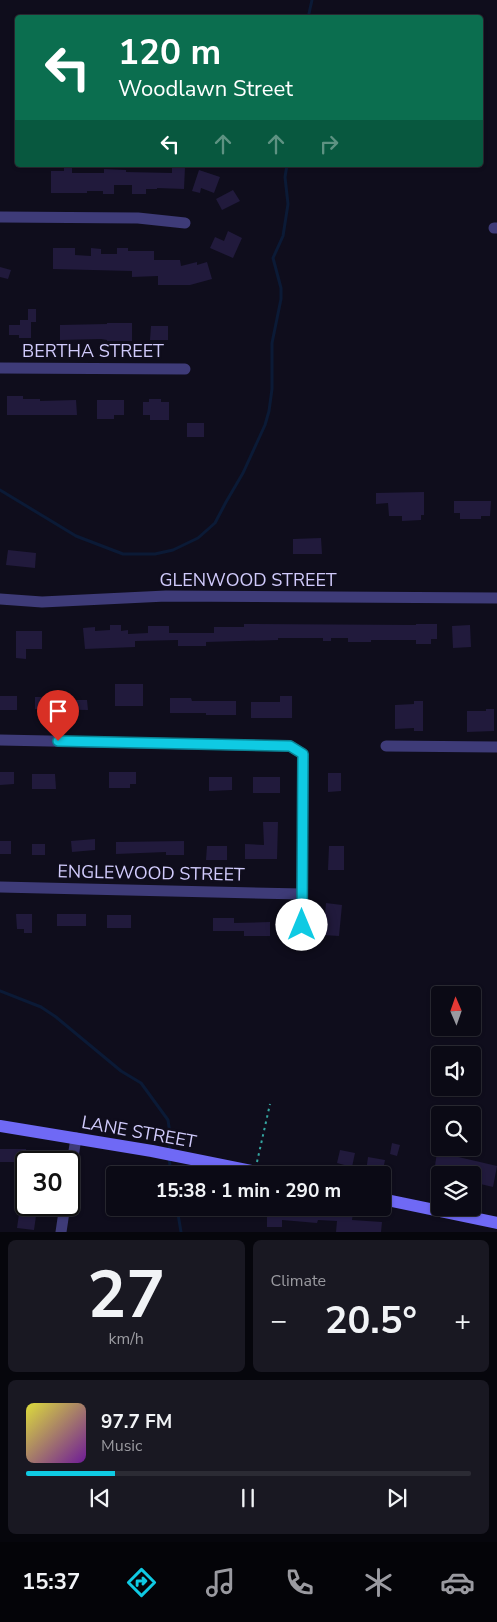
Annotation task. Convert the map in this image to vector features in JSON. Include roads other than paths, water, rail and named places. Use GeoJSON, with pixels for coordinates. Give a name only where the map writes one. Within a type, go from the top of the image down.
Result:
{"type":"FeatureCollection","features":[{"type":"Feature","properties":{"kind":"main road","name":"LANE STREET"},"geometry":{"type":"LineString","coordinates":[[0,1126],[228,1166]]}},
{"type":"Feature","properties":{"kind":"main road"},"geometry":{"type":"LineString","coordinates":[[391,1200],[497,1223]]}},
{"type":"Feature","properties":{"kind":"street"},"geometry":{"type":"LineString","coordinates":[[0,217],[138,218],[185,223]]}},
{"type":"Feature","properties":{"kind":"street","name":"BERTHA STREET"},"geometry":{"type":"LineString","coordinates":[[0,368],[185,369]]}},
{"type":"Feature","properties":{"kind":"street","name":"GLENWOOD STREET"},"geometry":{"type":"LineString","coordinates":[[0,599],[42,602],[166,596],[497,598]]}},
{"type":"Feature","properties":{"kind":"street"},"geometry":{"type":"LineString","coordinates":[[0,740],[290,746],[303,754],[302,925]]}},
{"type":"Feature","properties":{"kind":"street"},"geometry":{"type":"LineString","coordinates":[[386,746],[497,747]]}},
{"type":"Feature","properties":{"kind":"street","name":"ENGLEWOOD STREET"},"geometry":{"type":"LineString","coordinates":[[0,887],[302,894]]}},
{"type":"Feature","properties":{"kind":"street"},"geometry":{"type":"LineString","coordinates":[[74,1151],[76,1138]]}},
{"type":"Feature","properties":{"kind":"street"},"geometry":{"type":"LineString","coordinates":[[61,1232],[63,1216]]}},
{"type":"Feature","properties":{"kind":"waterway"},"geometry":{"type":"LineString","coordinates":[[309,15],[312,0]]}},
{"type":"Feature","properties":{"kind":"waterway"},"geometry":{"type":"LineString","coordinates":[[0,490],[76,536],[123,554],[155,554],[173,550],[198,538],[215,523],[243,473],[265,425],[269,411],[272,389],[272,343],[281,299],[281,288],[273,258],[283,236],[288,204],[285,177],[287,167]]}},
{"type":"Feature","properties":{"kind":"waterway"},"geometry":{"type":"LineString","coordinates":[[0,991],[41,1007],[56,1017],[121,1071],[141,1083],[168,1120],[170,1134],[169,1151]]}},
{"type":"Feature","properties":{"kind":"waterway"},"geometry":{"type":"LineString","coordinates":[[169,1157],[170,1166]]}},
{"type":"Feature","properties":{"kind":"waterway"},"geometry":{"type":"LineString","coordinates":[[178,1216],[181,1232]]}}]}
